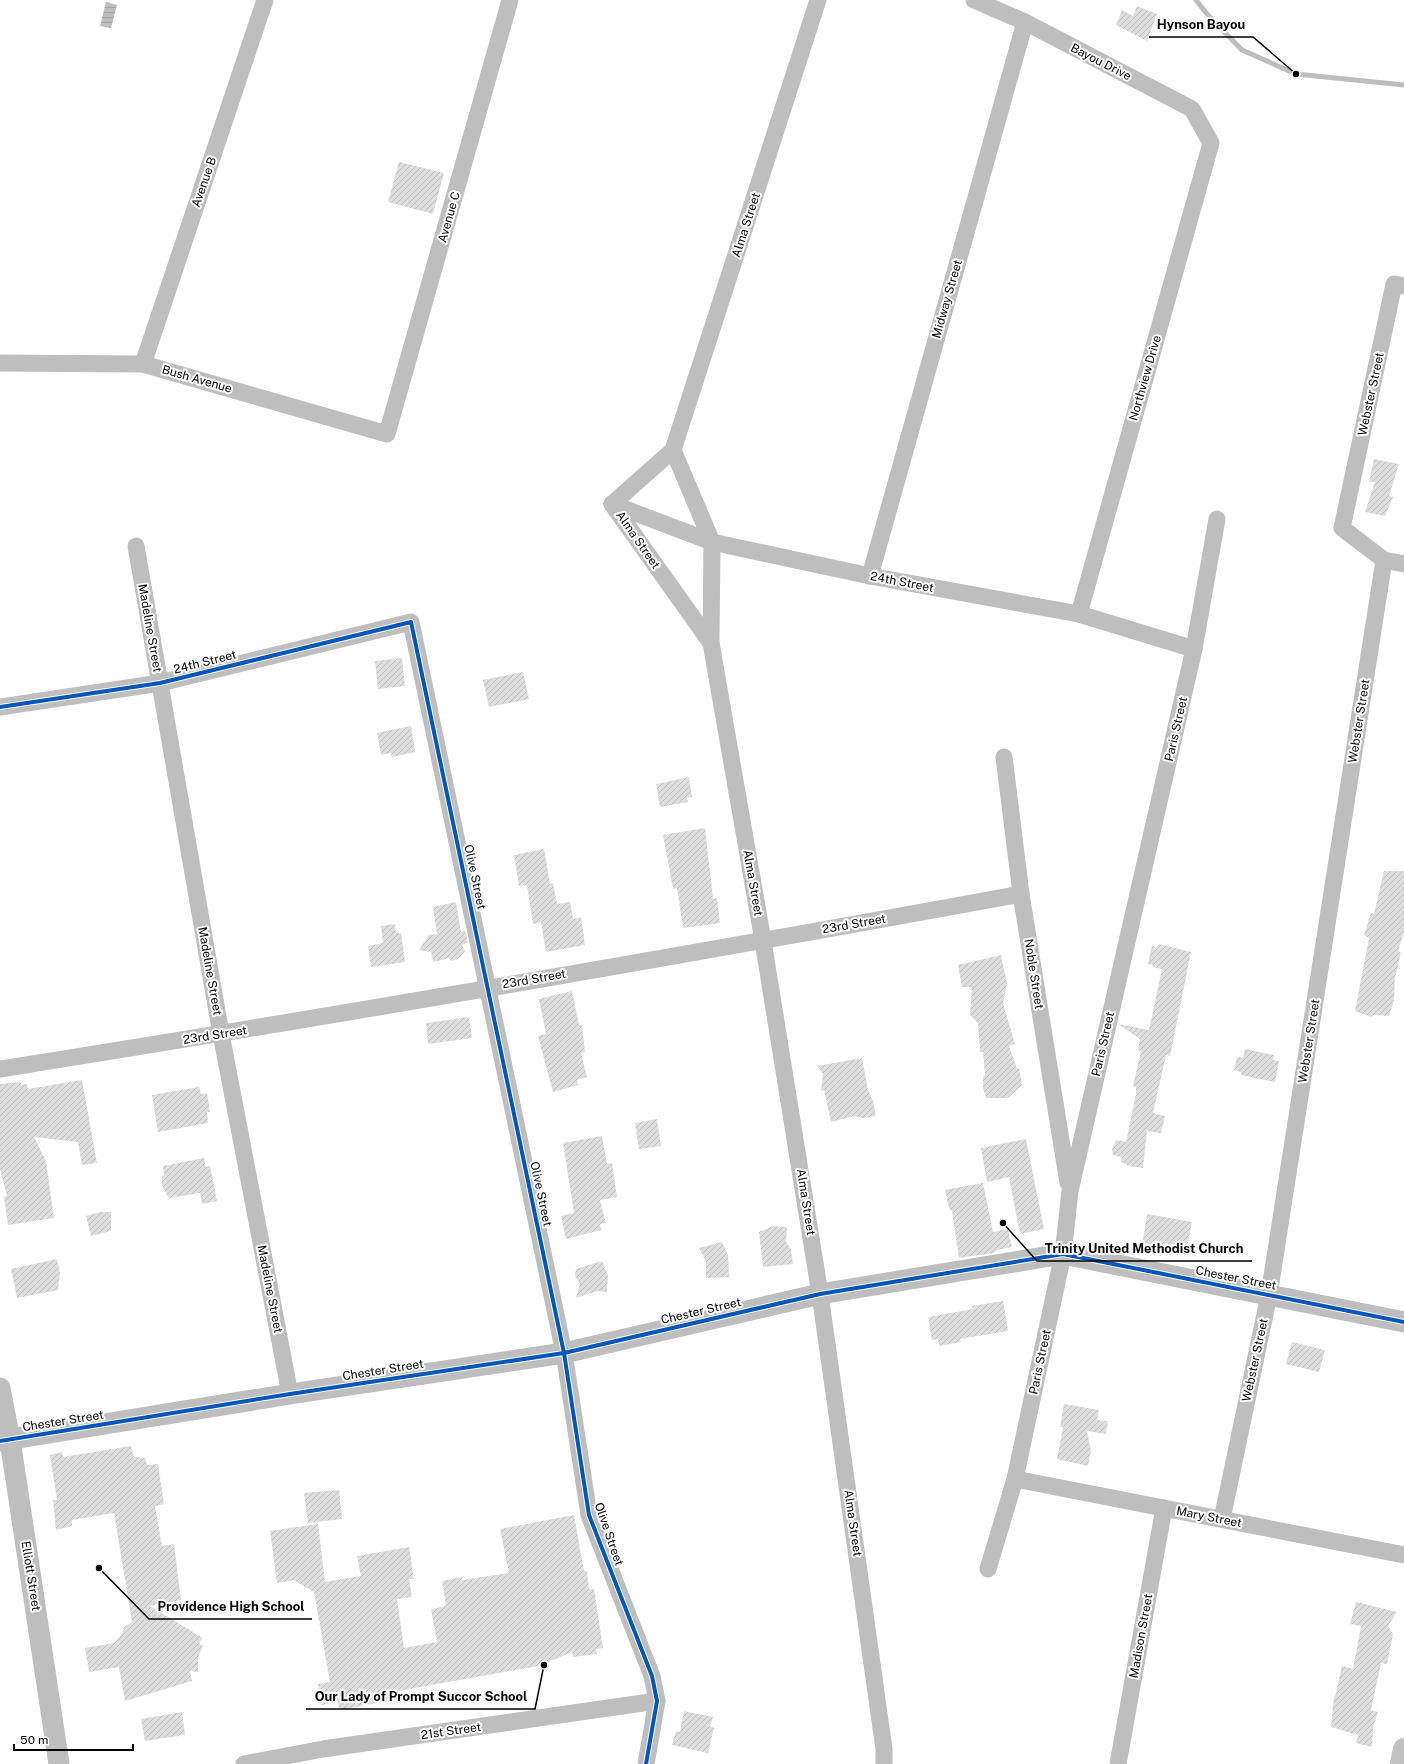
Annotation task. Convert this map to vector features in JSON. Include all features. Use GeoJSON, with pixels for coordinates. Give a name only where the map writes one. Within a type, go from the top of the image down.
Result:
{"type":"FeatureCollection","features":[{"type":"Feature","properties":{"kind":"main road"},"geometry":{"type":"LineString","coordinates":[[1401,1764],[1404,1749]]}},
{"type":"Feature","properties":{"kind":"street","name":"Avenue B"},"geometry":{"type":"LineString","coordinates":[[143,364],[265,0]]}},
{"type":"Feature","properties":{"kind":"street","name":"Avenue C"},"geometry":{"type":"LineString","coordinates":[[388,434],[510,0]]}},
{"type":"Feature","properties":{"kind":"street","name":"Alma Street"},"geometry":{"type":"LineString","coordinates":[[711,643],[612,504],[673,450],[818,0]]}},
{"type":"Feature","properties":{"kind":"street","name":"Bayou Drive"},"geometry":{"type":"LineString","coordinates":[[974,0],[1025,22],[1192,109],[1211,142]]}},
{"type":"Feature","properties":{"kind":"street","name":"Midway Street"},"geometry":{"type":"LineString","coordinates":[[870,576],[1025,22]]}},
{"type":"Feature","properties":{"kind":"street","name":"Northview Drive"},"geometry":{"type":"LineString","coordinates":[[1079,614],[1211,142]]}},
{"type":"Feature","properties":{"kind":"street","name":"Webster Street"},"geometry":{"type":"LineString","coordinates":[[1222,1519],[1269,1295],[1384,560],[1342,528],[1399,285]]}},
{"type":"Feature","properties":{"kind":"street","name":"Bush Avenue"},"geometry":{"type":"LineString","coordinates":[[0,363],[143,364],[388,434]]}},
{"type":"Feature","properties":{"kind":"street","name":"Alma Street"},"geometry":{"type":"LineString","coordinates":[[673,450],[712,542],[711,643],[763,941],[820,1294],[884,1749],[884,1764]]}},
{"type":"Feature","properties":{"kind":"street","name":"24th Street"},"geometry":{"type":"LineString","coordinates":[[612,504],[712,542],[870,576],[1079,614],[1194,649]]}},
{"type":"Feature","properties":{"kind":"street","name":"Paris Street"},"geometry":{"type":"LineString","coordinates":[[988,1569],[1015,1479],[1063,1254],[1070,1191],[1194,649],[1217,519]]}},
{"type":"Feature","properties":{"kind":"street","name":"Madeline Street"},"geometry":{"type":"LineString","coordinates":[[136,546],[221,1034],[290,1394]]}},
{"type":"Feature","properties":{"kind":"street"},"geometry":{"type":"LineString","coordinates":[[1384,560],[1404,564]]}},
{"type":"Feature","properties":{"kind":"street","name":"24th Street"},"geometry":{"type":"LineString","coordinates":[[0,707],[160,683],[411,622]]}},
{"type":"Feature","properties":{"kind":"street","name":"Olive Street"},"geometry":{"type":"LineString","coordinates":[[411,622],[564,1353],[590,1515],[652,1676],[657,1701],[646,1764]]}},
{"type":"Feature","properties":{"kind":"street","name":"Noble Street"},"geometry":{"type":"LineString","coordinates":[[1004,757],[1021,894],[1070,1191]]}},
{"type":"Feature","properties":{"kind":"street","name":"23rd Street"},"geometry":{"type":"LineString","coordinates":[[0,1069],[221,1034],[763,941],[1021,894]]}},
{"type":"Feature","properties":{"kind":"street","name":"Chester Street"},"geometry":{"type":"LineString","coordinates":[[5,1440],[290,1394],[564,1353],[820,1294],[1063,1254],[1404,1322]]}},
{"type":"Feature","properties":{"kind":"street","name":"Elliott Street"},"geometry":{"type":"LineString","coordinates":[[0,1388],[5,1440],[59,1764]]}},
{"type":"Feature","properties":{"kind":"street","name":"Mary Street"},"geometry":{"type":"LineString","coordinates":[[1015,1479],[1404,1555]]}},
{"type":"Feature","properties":{"kind":"street","name":"Madison Street"},"geometry":{"type":"LineString","coordinates":[[1118,1764],[1164,1508]]}},
{"type":"Feature","properties":{"kind":"street","name":"21st Street"},"geometry":{"type":"LineString","coordinates":[[244,1764],[324,1757],[657,1701]]}},
{"type":"Feature","properties":{"kind":"shaded area"},"geometry":{"type":"Polygon","coordinates":[[[106,2],[117,5],[111,28],[100,26],[106,2]]]}},
{"type":"Feature","properties":{"kind":"building"},"geometry":{"type":"Polygon","coordinates":[[[1137,6],[1157,14],[1147,41],[1116,25],[1122,10],[1133,16],[1137,6]]]}},
{"type":"Feature","properties":{"kind":"building"},"geometry":{"type":"Polygon","coordinates":[[[399,162],[444,173],[433,214],[388,202],[399,162]]]}},
{"type":"Feature","properties":{"kind":"building"},"geometry":{"type":"Polygon","coordinates":[[[1374,459],[1399,464],[1389,496],[1393,497],[1385,516],[1365,512],[1375,482],[1369,482],[1374,459]]]}},
{"type":"Feature","properties":{"kind":"building"},"geometry":{"type":"Polygon","coordinates":[[[402,658],[405,686],[378,689],[375,661],[402,658]]]}},
{"type":"Feature","properties":{"kind":"building"},"geometry":{"type":"Polygon","coordinates":[[[523,672],[529,699],[489,707],[483,680],[523,672]]]}},
{"type":"Feature","properties":{"kind":"building"},"geometry":{"type":"Polygon","coordinates":[[[411,726],[415,752],[392,757],[391,753],[381,755],[377,733],[411,726]]]}},
{"type":"Feature","properties":{"kind":"building"},"geometry":{"type":"Polygon","coordinates":[[[689,777],[692,797],[687,798],[688,802],[660,807],[656,784],[689,777]]]}},
{"type":"Feature","properties":{"kind":"building"},"geometry":{"type":"Polygon","coordinates":[[[705,828],[713,899],[717,898],[720,923],[683,928],[677,888],[673,889],[663,835],[705,828]]]}},
{"type":"Feature","properties":{"kind":"building"},"geometry":{"type":"Polygon","coordinates":[[[544,849],[550,884],[553,883],[557,904],[570,902],[573,919],[581,917],[585,945],[546,952],[541,922],[533,924],[527,885],[519,886],[514,855],[544,849]]]}},
{"type":"Feature","properties":{"kind":"building"},"geometry":{"type":"Polygon","coordinates":[[[1384,871],[1404,871],[1404,932],[1398,951],[1401,952],[1395,979],[1394,1000],[1389,1016],[1373,1015],[1371,1017],[1355,1011],[1369,938],[1364,935],[1371,913],[1374,914],[1384,871]]]}},
{"type":"Feature","properties":{"kind":"building"},"geometry":{"type":"Polygon","coordinates":[[[456,902],[461,932],[465,931],[468,942],[462,945],[465,952],[458,959],[451,961],[449,958],[433,962],[431,952],[419,950],[429,935],[437,934],[433,907],[456,902]]]}},
{"type":"Feature","properties":{"kind":"building"},"geometry":{"type":"Polygon","coordinates":[[[395,924],[396,933],[401,933],[405,962],[371,967],[368,946],[383,943],[381,926],[395,924]]]}},
{"type":"Feature","properties":{"kind":"building"},"geometry":{"type":"Polygon","coordinates":[[[1159,944],[1191,952],[1170,1056],[1166,1055],[1153,1113],[1165,1116],[1161,1133],[1147,1131],[1143,1168],[1129,1166],[1121,1162],[1122,1157],[1113,1155],[1112,1149],[1116,1140],[1126,1142],[1136,1094],[1136,1087],[1133,1086],[1141,1051],[1138,1050],[1140,1039],[1118,1024],[1149,1030],[1162,969],[1152,967],[1153,965],[1148,964],[1152,946],[1156,947],[1159,944]]]}},
{"type":"Feature","properties":{"kind":"building"},"geometry":{"type":"Polygon","coordinates":[[[1001,955],[1007,983],[1003,1003],[1015,1044],[1009,1046],[1017,1069],[1019,1068],[1022,1085],[1008,1098],[986,1098],[983,1088],[983,1077],[985,1075],[983,1052],[980,1052],[978,1023],[970,1015],[972,987],[962,987],[958,965],[1001,955]]]}},
{"type":"Feature","properties":{"kind":"building"},"geometry":{"type":"Polygon","coordinates":[[[572,991],[579,1025],[582,1025],[585,1052],[581,1053],[587,1077],[577,1080],[578,1085],[553,1092],[538,1036],[546,1034],[539,999],[572,991]]]}},
{"type":"Feature","properties":{"kind":"building"},"geometry":{"type":"Polygon","coordinates":[[[469,1017],[472,1038],[428,1044],[426,1023],[469,1017]]]}},
{"type":"Feature","properties":{"kind":"building"},"geometry":{"type":"Polygon","coordinates":[[[1245,1049],[1274,1055],[1273,1060],[1279,1061],[1275,1082],[1241,1075],[1241,1072],[1234,1070],[1237,1057],[1243,1058],[1245,1049]]]}},
{"type":"Feature","properties":{"kind":"building"},"geometry":{"type":"Polygon","coordinates":[[[862,1058],[868,1090],[873,1101],[876,1116],[863,1118],[854,1116],[831,1122],[824,1090],[821,1091],[823,1074],[817,1066],[862,1058]]]}},
{"type":"Feature","properties":{"kind":"building"},"geometry":{"type":"Polygon","coordinates":[[[82,1080],[97,1163],[82,1165],[78,1142],[34,1137],[46,1161],[54,1218],[8,1225],[4,1197],[7,1196],[0,1169],[0,1084],[21,1082],[21,1085],[27,1084],[28,1089],[82,1080]]]}},
{"type":"Feature","properties":{"kind":"building"},"geometry":{"type":"Polygon","coordinates":[[[199,1087],[201,1094],[207,1093],[210,1112],[207,1112],[208,1123],[158,1132],[152,1095],[199,1087]]]}},
{"type":"Feature","properties":{"kind":"building"},"geometry":{"type":"Polygon","coordinates":[[[657,1119],[661,1146],[639,1149],[635,1123],[657,1119]]]}},
{"type":"Feature","properties":{"kind":"building"},"geometry":{"type":"Polygon","coordinates":[[[602,1136],[607,1164],[612,1163],[617,1197],[600,1200],[606,1223],[600,1224],[601,1230],[566,1239],[561,1216],[574,1213],[563,1143],[602,1136]]]}},
{"type":"Feature","properties":{"kind":"building"},"geometry":{"type":"Polygon","coordinates":[[[1026,1139],[1044,1229],[1020,1234],[1009,1177],[987,1182],[981,1148],[1026,1139]]]}},
{"type":"Feature","properties":{"kind":"building"},"geometry":{"type":"Polygon","coordinates":[[[204,1158],[206,1167],[210,1166],[217,1201],[202,1204],[200,1193],[169,1198],[162,1186],[162,1176],[164,1175],[163,1166],[204,1158]]]}},
{"type":"Feature","properties":{"kind":"building"},"geometry":{"type":"Polygon","coordinates":[[[983,1183],[993,1232],[1008,1229],[1012,1247],[997,1250],[994,1253],[959,1258],[952,1211],[949,1208],[945,1190],[983,1183]]]}},
{"type":"Feature","properties":{"kind":"building"},"geometry":{"type":"Polygon","coordinates":[[[100,1212],[111,1212],[111,1231],[91,1236],[86,1216],[100,1212]]]}},
{"type":"Feature","properties":{"kind":"building"},"geometry":{"type":"Polygon","coordinates":[[[1147,1214],[1192,1222],[1186,1253],[1177,1252],[1177,1255],[1164,1253],[1165,1248],[1141,1251],[1144,1242],[1143,1240],[1147,1214]]]}},
{"type":"Feature","properties":{"kind":"building"},"geometry":{"type":"Polygon","coordinates":[[[773,1226],[787,1227],[786,1241],[791,1250],[793,1264],[763,1267],[759,1232],[773,1226]]]}},
{"type":"Feature","properties":{"kind":"building"},"geometry":{"type":"Polygon","coordinates":[[[722,1242],[728,1255],[729,1277],[706,1278],[706,1261],[699,1248],[722,1242]]]}},
{"type":"Feature","properties":{"kind":"building"},"geometry":{"type":"Polygon","coordinates":[[[57,1259],[60,1273],[58,1290],[17,1298],[11,1269],[57,1259]]]}},
{"type":"Feature","properties":{"kind":"building"},"geometry":{"type":"Polygon","coordinates":[[[602,1261],[608,1275],[607,1292],[598,1291],[576,1298],[580,1284],[575,1276],[576,1269],[602,1261]]]}},
{"type":"Feature","properties":{"kind":"building"},"geometry":{"type":"Polygon","coordinates":[[[1003,1301],[1008,1331],[960,1339],[961,1342],[939,1346],[938,1339],[932,1340],[928,1317],[973,1309],[972,1306],[1003,1301]]]}},
{"type":"Feature","properties":{"kind":"building"},"geometry":{"type":"Polygon","coordinates":[[[1292,1342],[1325,1350],[1319,1372],[1286,1364],[1292,1342]]]}},
{"type":"Feature","properties":{"kind":"building"},"geometry":{"type":"Polygon","coordinates":[[[1064,1404],[1099,1410],[1097,1420],[1108,1421],[1106,1434],[1087,1431],[1091,1451],[1088,1466],[1057,1459],[1063,1427],[1060,1427],[1064,1404]]]}},
{"type":"Feature","properties":{"kind":"building"},"geometry":{"type":"Polygon","coordinates":[[[131,1446],[134,1457],[145,1458],[147,1465],[158,1464],[164,1504],[155,1506],[162,1546],[174,1544],[181,1600],[150,1606],[203,1638],[199,1643],[203,1646],[198,1658],[198,1672],[190,1671],[192,1681],[125,1701],[119,1667],[89,1672],[85,1648],[114,1643],[122,1634],[124,1627],[132,1622],[114,1513],[72,1520],[72,1526],[56,1530],[53,1500],[57,1500],[50,1455],[62,1452],[63,1457],[131,1446]]]}},
{"type":"Feature","properties":{"kind":"building"},"geometry":{"type":"Polygon","coordinates":[[[339,1490],[342,1519],[308,1523],[304,1493],[339,1490]]]}},
{"type":"Feature","properties":{"kind":"building"},"geometry":{"type":"Polygon","coordinates":[[[574,1515],[584,1571],[587,1571],[589,1589],[594,1589],[603,1648],[596,1649],[597,1654],[573,1657],[572,1652],[544,1665],[398,1691],[399,1699],[339,1710],[338,1702],[321,1705],[318,1684],[330,1682],[314,1592],[294,1580],[277,1583],[270,1531],[318,1524],[325,1582],[361,1576],[357,1556],[409,1547],[414,1579],[409,1579],[412,1597],[397,1599],[404,1648],[437,1642],[431,1609],[446,1606],[442,1581],[462,1577],[462,1580],[509,1573],[500,1529],[574,1515]]]}},
{"type":"Feature","properties":{"kind":"building"},"geometry":{"type":"Polygon","coordinates":[[[1356,1602],[1397,1612],[1388,1626],[1393,1634],[1387,1664],[1381,1663],[1371,1710],[1378,1712],[1373,1727],[1372,1747],[1356,1743],[1358,1735],[1331,1727],[1334,1696],[1335,1697],[1342,1666],[1353,1669],[1361,1626],[1350,1624],[1356,1602]]]}},
{"type":"Feature","properties":{"kind":"building"},"geometry":{"type":"Polygon","coordinates":[[[684,1711],[713,1717],[710,1726],[714,1728],[708,1753],[672,1745],[676,1731],[680,1732],[684,1711]]]}},
{"type":"Feature","properties":{"kind":"building"},"geometry":{"type":"Polygon","coordinates":[[[182,1712],[185,1735],[145,1741],[141,1719],[182,1712]]]}},
{"type":"Feature","properties":{"kind":"waterway"},"geometry":{"type":"LineString","coordinates":[[1196,0],[1207,14],[1242,50],[1296,74],[1404,85]]}},
{"type":"Feature","properties":{"kind":"cycle path"},"geometry":{"type":"LineString","coordinates":[[0,707],[160,683],[411,622],[564,1353],[589,1515],[652,1676],[657,1701],[646,1764]]}},
{"type":"Feature","properties":{"kind":"cycle path"},"geometry":{"type":"LineString","coordinates":[[0,1441],[290,1394],[564,1353],[820,1294],[1063,1254],[1404,1322]]}},
{"type":"Feature","properties":{"kind":"place","name":"Hynson Bayou"},"geometry":{"type":"Point","coordinates":[1296,74]}},
{"type":"Feature","properties":{"kind":"place","name":"Trinity United Methodist Church"},"geometry":{"type":"Point","coordinates":[1003,1223]}},
{"type":"Feature","properties":{"kind":"place","name":"Providence High School"},"geometry":{"type":"Point","coordinates":[99,1568]}},
{"type":"Feature","properties":{"kind":"place","name":"Our Lady of Prompt Succor School"},"geometry":{"type":"Point","coordinates":[544,1665]}}]}
